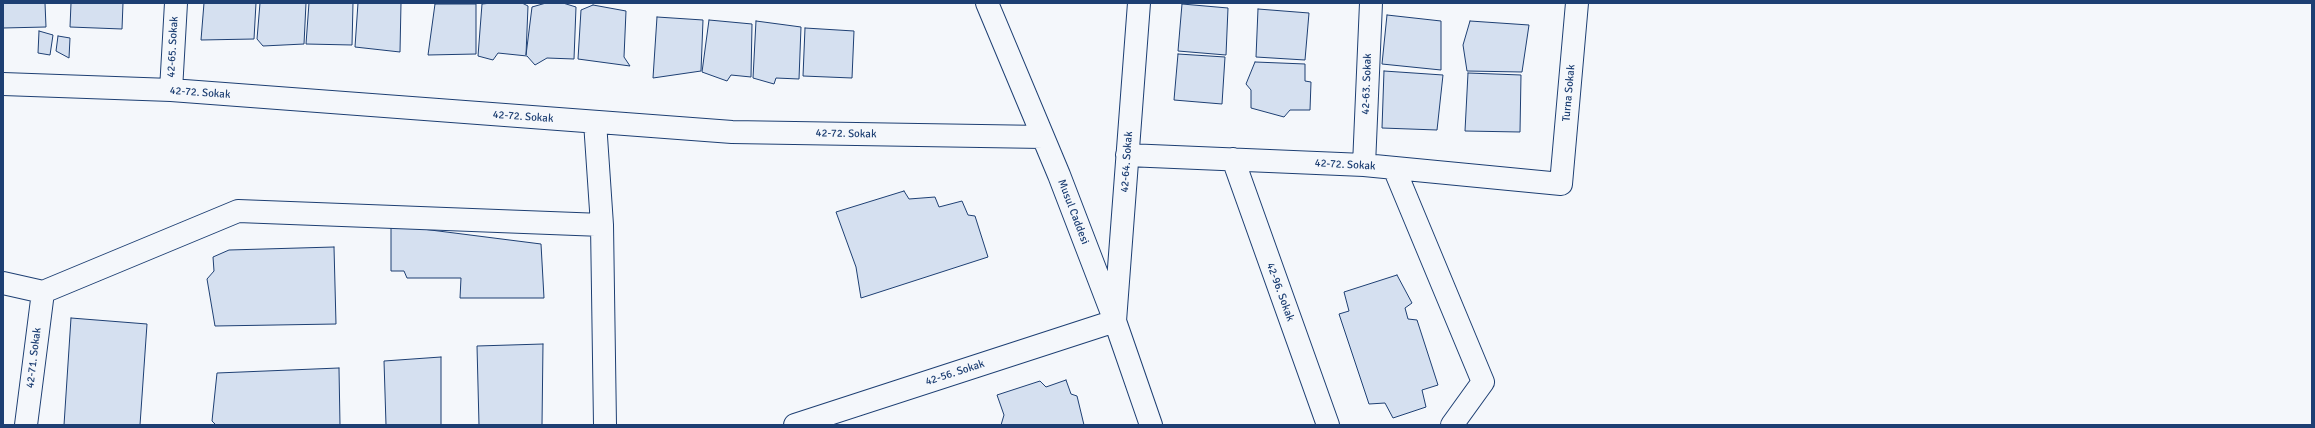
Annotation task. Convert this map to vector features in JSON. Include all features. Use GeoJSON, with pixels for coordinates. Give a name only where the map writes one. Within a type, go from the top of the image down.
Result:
{"type":"FeatureCollection","features":[{"type":"Feature","properties":{"kind":"street","name":"42-65. Sokak"},"geometry":{"type":"LineString","coordinates":[[171,90],[176,3]]}},
{"type":"Feature","properties":{"kind":"street","name":"Musul Caddesi"},"geometry":{"type":"LineString","coordinates":[[987,3],[1043,136],[1115,321],[1151,425]]}},
{"type":"Feature","properties":{"kind":"street","name":"42-64. Sokak"},"geometry":{"type":"LineString","coordinates":[[1115,321],[1139,3]]}},
{"type":"Feature","properties":{"kind":"street","name":"42-63. Sokak"},"geometry":{"type":"LineString","coordinates":[[1364,166],[1371,3]]}},
{"type":"Feature","properties":{"kind":"street","name":"Turna Sokak"},"geometry":{"type":"LineString","coordinates":[[1561,184],[1577,3]]}},
{"type":"Feature","properties":{"kind":"street","name":"42-72. Sokak"},"geometry":{"type":"LineString","coordinates":[[3,84],[171,90],[732,132],[1043,136]]}},
{"type":"Feature","properties":{"kind":"street"},"geometry":{"type":"LineString","coordinates":[[595,122],[602,225],[605,425]]}},
{"type":"Feature","properties":{"kind":"street","name":"42-72. Sokak"},"geometry":{"type":"LineString","coordinates":[[1127,155],[1394,168],[1561,184]]}},
{"type":"Feature","properties":{"kind":"street","name":"42-96. Sokak"},"geometry":{"type":"LineString","coordinates":[[1233,159],[1328,425]]}},
{"type":"Feature","properties":{"kind":"street"},"geometry":{"type":"LineString","coordinates":[[1394,168],[1483,382],[1452,425]]}},
{"type":"Feature","properties":{"kind":"street"},"geometry":{"type":"LineString","coordinates":[[3,283],[42,292],[238,211],[602,225]]}},
{"type":"Feature","properties":{"kind":"street","name":"42-71. Sokak"},"geometry":{"type":"LineString","coordinates":[[26,425],[42,292]]}},
{"type":"Feature","properties":{"kind":"street","name":"42-56. Sokak"},"geometry":{"type":"LineString","coordinates":[[795,425],[839,418],[1115,321]]}},
{"type":"Feature","properties":{"kind":"building"},"geometry":{"type":"Polygon","coordinates":[[[3,3],[45,3],[46,27],[3,28],[3,3]]]}},
{"type":"Feature","properties":{"kind":"building"},"geometry":{"type":"Polygon","coordinates":[[[71,3],[123,3],[122,29],[70,27],[71,3]]]}},
{"type":"Feature","properties":{"kind":"building"},"geometry":{"type":"Polygon","coordinates":[[[204,3],[256,3],[254,39],[201,40],[204,3]]]}},
{"type":"Feature","properties":{"kind":"building"},"geometry":{"type":"Polygon","coordinates":[[[260,3],[306,3],[304,44],[263,46],[257,39],[260,3]]]}},
{"type":"Feature","properties":{"kind":"building"},"geometry":{"type":"Polygon","coordinates":[[[309,3],[353,3],[352,45],[306,44],[309,3]]]}},
{"type":"Feature","properties":{"kind":"building"},"geometry":{"type":"Polygon","coordinates":[[[358,3],[401,3],[400,52],[355,47],[358,3]]]}},
{"type":"Feature","properties":{"kind":"building"},"geometry":{"type":"Polygon","coordinates":[[[522,3],[528,6],[526,55],[532,7],[546,3],[563,3],[576,7],[574,59],[547,58],[535,65],[527,56],[498,53],[493,60],[478,56],[482,4],[522,3]]]}},
{"type":"Feature","properties":{"kind":"building"},"geometry":{"type":"Polygon","coordinates":[[[435,4],[476,4],[476,54],[428,55],[435,4]]]}},
{"type":"Feature","properties":{"kind":"building"},"geometry":{"type":"Polygon","coordinates":[[[1182,4],[1228,8],[1226,55],[1178,51],[1182,4]]]}},
{"type":"Feature","properties":{"kind":"building"},"geometry":{"type":"Polygon","coordinates":[[[593,5],[626,11],[624,57],[630,66],[578,59],[581,10],[593,5]]]}},
{"type":"Feature","properties":{"kind":"building"},"geometry":{"type":"Polygon","coordinates":[[[1258,9],[1309,13],[1305,60],[1256,57],[1258,9]]]}},
{"type":"Feature","properties":{"kind":"building"},"geometry":{"type":"Polygon","coordinates":[[[1387,15],[1441,21],[1441,70],[1382,64],[1387,15]]]}},
{"type":"Feature","properties":{"kind":"building"},"geometry":{"type":"Polygon","coordinates":[[[657,17],[703,20],[701,71],[653,78],[657,17]]]}},
{"type":"Feature","properties":{"kind":"building"},"geometry":{"type":"Polygon","coordinates":[[[709,20],[752,24],[751,77],[731,75],[727,81],[702,72],[709,20]]]}},
{"type":"Feature","properties":{"kind":"building"},"geometry":{"type":"Polygon","coordinates":[[[756,21],[801,27],[799,79],[776,78],[774,84],[753,78],[756,21]]]}},
{"type":"Feature","properties":{"kind":"building"},"geometry":{"type":"Polygon","coordinates":[[[1470,21],[1529,25],[1522,72],[1467,71],[1463,45],[1470,21]]]}},
{"type":"Feature","properties":{"kind":"building"},"geometry":{"type":"Polygon","coordinates":[[[805,28],[854,31],[852,78],[803,76],[805,28]]]}},
{"type":"Feature","properties":{"kind":"building"},"geometry":{"type":"Polygon","coordinates":[[[39,31],[53,35],[50,55],[38,53],[39,31]]]}},
{"type":"Feature","properties":{"kind":"building"},"geometry":{"type":"Polygon","coordinates":[[[58,36],[70,38],[69,58],[56,51],[58,36]]]}},
{"type":"Feature","properties":{"kind":"building"},"geometry":{"type":"Polygon","coordinates":[[[1178,54],[1225,57],[1222,104],[1174,100],[1178,54]]]}},
{"type":"Feature","properties":{"kind":"building"},"geometry":{"type":"Polygon","coordinates":[[[1255,62],[1305,64],[1305,81],[1311,82],[1310,110],[1290,110],[1284,117],[1251,108],[1251,90],[1246,84],[1255,62]]]}},
{"type":"Feature","properties":{"kind":"building"},"geometry":{"type":"Polygon","coordinates":[[[1384,71],[1443,75],[1437,130],[1382,128],[1384,71]]]}},
{"type":"Feature","properties":{"kind":"building"},"geometry":{"type":"Polygon","coordinates":[[[1468,73],[1521,75],[1520,132],[1465,131],[1468,73]]]}},
{"type":"Feature","properties":{"kind":"building"},"geometry":{"type":"Polygon","coordinates":[[[904,191],[909,199],[935,197],[939,207],[962,201],[968,215],[975,216],[988,257],[861,298],[856,267],[836,212],[904,191]]]}},
{"type":"Feature","properties":{"kind":"building"},"geometry":{"type":"Polygon","coordinates":[[[391,225],[541,244],[544,298],[460,298],[461,278],[407,278],[404,271],[391,271],[391,225]]]}},
{"type":"Feature","properties":{"kind":"building"},"geometry":{"type":"Polygon","coordinates":[[[334,247],[336,324],[215,326],[207,279],[214,271],[213,257],[229,250],[334,247]]]}},
{"type":"Feature","properties":{"kind":"building"},"geometry":{"type":"Polygon","coordinates":[[[1397,275],[1412,303],[1405,308],[1408,319],[1417,320],[1438,385],[1422,390],[1426,407],[1393,418],[1385,403],[1369,404],[1339,314],[1349,311],[1344,292],[1397,275]]]}},
{"type":"Feature","properties":{"kind":"building"},"geometry":{"type":"Polygon","coordinates":[[[71,318],[147,324],[140,425],[64,425],[71,318]]]}},
{"type":"Feature","properties":{"kind":"building"},"geometry":{"type":"Polygon","coordinates":[[[543,344],[542,425],[479,425],[477,346],[543,344]]]}},
{"type":"Feature","properties":{"kind":"building"},"geometry":{"type":"Polygon","coordinates":[[[441,357],[441,425],[386,425],[384,361],[441,357]]]}},
{"type":"Feature","properties":{"kind":"building"},"geometry":{"type":"Polygon","coordinates":[[[339,368],[340,425],[216,425],[212,421],[217,373],[339,368]]]}},
{"type":"Feature","properties":{"kind":"building"},"geometry":{"type":"Polygon","coordinates":[[[1066,380],[1071,394],[1077,396],[1084,425],[1001,425],[1004,415],[997,395],[1040,381],[1046,387],[1066,380]]]}}]}
